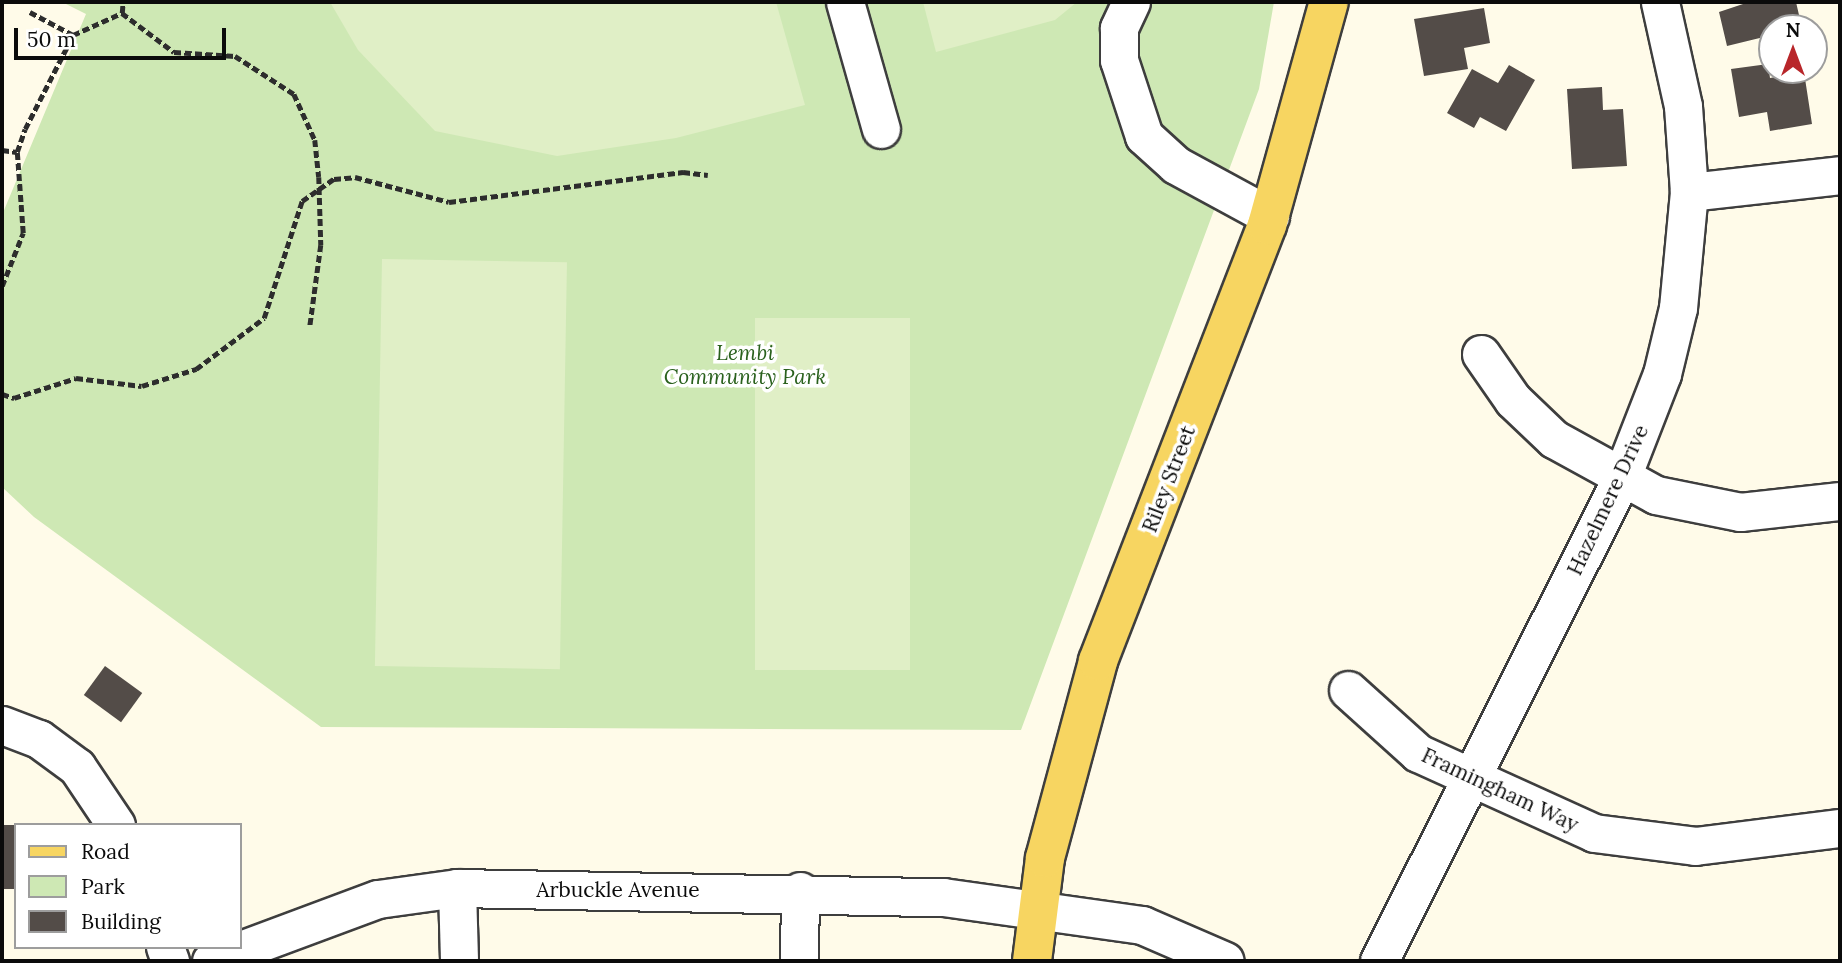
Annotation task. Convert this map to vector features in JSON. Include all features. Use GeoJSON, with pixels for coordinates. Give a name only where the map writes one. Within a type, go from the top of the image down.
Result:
{"type":"FeatureCollection","features":[{"type":"Feature","properties":{"kind":"main road","name":"Riley Street"},"geometry":{"type":"LineString","coordinates":[[1032,961],[1037,908],[1065,770],[1098,661],[1270,216],[1329,2]]}},
{"type":"Feature","properties":{"kind":"street"},"geometry":{"type":"LineString","coordinates":[[845,2],[881,129]]}},
{"type":"Feature","properties":{"kind":"street"},"geometry":{"type":"LineString","coordinates":[[1130,2],[1119,28],[1119,60],[1144,136],[1176,165],[1270,216]]}},
{"type":"Feature","properties":{"kind":"street","name":"Hazelmere Drive"},"geometry":{"type":"LineString","coordinates":[[1379,961],[1621,479],[1662,374],[1678,308],[1689,192],[1683,106],[1660,2]]}},
{"type":"Feature","properties":{"kind":"street"},"geometry":{"type":"LineString","coordinates":[[1689,192],[1840,175]]}},
{"type":"Feature","properties":{"kind":"street"},"geometry":{"type":"LineString","coordinates":[[1480,354],[1532,421],[1621,479],[1684,503],[1730,511],[1840,501]]}},
{"type":"Feature","properties":{"kind":"street","name":"Framingham Way"},"geometry":{"type":"LineString","coordinates":[[1348,690],[1396,737],[1471,780],[1556,820],[1654,844],[1736,844],[1840,828]]}},
{"type":"Feature","properties":{"kind":"street"},"geometry":{"type":"LineString","coordinates":[[2,725],[39,739],[77,767],[115,823]]}},
{"type":"Feature","properties":{"kind":"street"},"geometry":{"type":"LineString","coordinates":[[457,888],[459,961]]}},
{"type":"Feature","properties":{"kind":"street","name":"Arbuckle Avenue"},"geometry":{"type":"LineString","coordinates":[[211,961],[368,902],[457,888],[800,891],[1037,908],[1142,925],[1225,961]]}},
{"type":"Feature","properties":{"kind":"street"},"geometry":{"type":"LineString","coordinates":[[799,961],[800,891]]}},
{"type":"Feature","properties":{"kind":"path"},"geometry":{"type":"LineString","coordinates":[[122,13],[123,2]]}},
{"type":"Feature","properties":{"kind":"path"},"geometry":{"type":"LineString","coordinates":[[30,12],[73,35]]}},
{"type":"Feature","properties":{"kind":"path"},"geometry":{"type":"LineString","coordinates":[[2,286],[23,233],[17,152],[73,35],[122,13]]}},
{"type":"Feature","properties":{"kind":"path"},"geometry":{"type":"LineString","coordinates":[[122,13],[174,52],[235,56],[294,94],[315,141],[320,185],[310,326]]}},
{"type":"Feature","properties":{"kind":"path"},"geometry":{"type":"LineString","coordinates":[[2,150],[17,152]]}},
{"type":"Feature","properties":{"kind":"path"},"geometry":{"type":"LineString","coordinates":[[2,394],[15,398],[76,378],[142,386],[196,369],[264,317],[302,201],[320,185],[355,177],[449,202],[683,172],[708,175]]}},
{"type":"Feature","properties":{"kind":"green space","name":"Lembi Community Park"},"geometry":{"type":"Polygon","coordinates":[[[62,2],[1274,2],[1259,89],[1021,730],[321,727],[34,517],[2,487],[2,215],[86,14],[62,2]]]}},
{"type":"Feature","properties":{"kind":"green space"},"geometry":{"type":"Polygon","coordinates":[[[330,2],[776,2],[805,105],[676,138],[557,156],[435,131],[358,50],[330,2]]]}},
{"type":"Feature","properties":{"kind":"green space"},"geometry":{"type":"Polygon","coordinates":[[[923,2],[1077,2],[1055,20],[936,52],[923,2]]]}},
{"type":"Feature","properties":{"kind":"green space"},"geometry":{"type":"Polygon","coordinates":[[[382,259],[567,262],[560,669],[375,666],[382,259]]]}},
{"type":"Feature","properties":{"kind":"green space"},"geometry":{"type":"Polygon","coordinates":[[[755,318],[910,318],[910,670],[755,670],[755,318]]]}},
{"type":"Feature","properties":{"kind":"building"},"geometry":{"type":"Polygon","coordinates":[[[1749,2],[1796,2],[1799,14],[1758,14],[1758,38],[1727,46],[1719,12],[1749,2]]]}},
{"type":"Feature","properties":{"kind":"building"},"geometry":{"type":"Polygon","coordinates":[[[1484,8],[1490,43],[1464,48],[1468,69],[1424,76],[1414,19],[1484,8]]]}},
{"type":"Feature","properties":{"kind":"building"},"geometry":{"type":"Polygon","coordinates":[[[1509,65],[1535,80],[1506,131],[1480,117],[1474,128],[1447,113],[1472,69],[1498,83],[1509,65]]]}},
{"type":"Feature","properties":{"kind":"building"},"geometry":{"type":"Polygon","coordinates":[[[1758,65],[1758,84],[1806,84],[1812,124],[1770,131],[1767,112],[1739,117],[1731,69],[1758,65]]]}},
{"type":"Feature","properties":{"kind":"building"},"geometry":{"type":"Polygon","coordinates":[[[1602,87],[1603,110],[1623,109],[1627,166],[1572,169],[1567,89],[1602,87]]]}},
{"type":"Feature","properties":{"kind":"building"},"geometry":{"type":"Polygon","coordinates":[[[105,666],[142,693],[121,722],[84,695],[105,666]]]}},
{"type":"Feature","properties":{"kind":"building"},"geometry":{"type":"Polygon","coordinates":[[[2,825],[14,825],[14,889],[2,889],[2,825]]]}}]}
